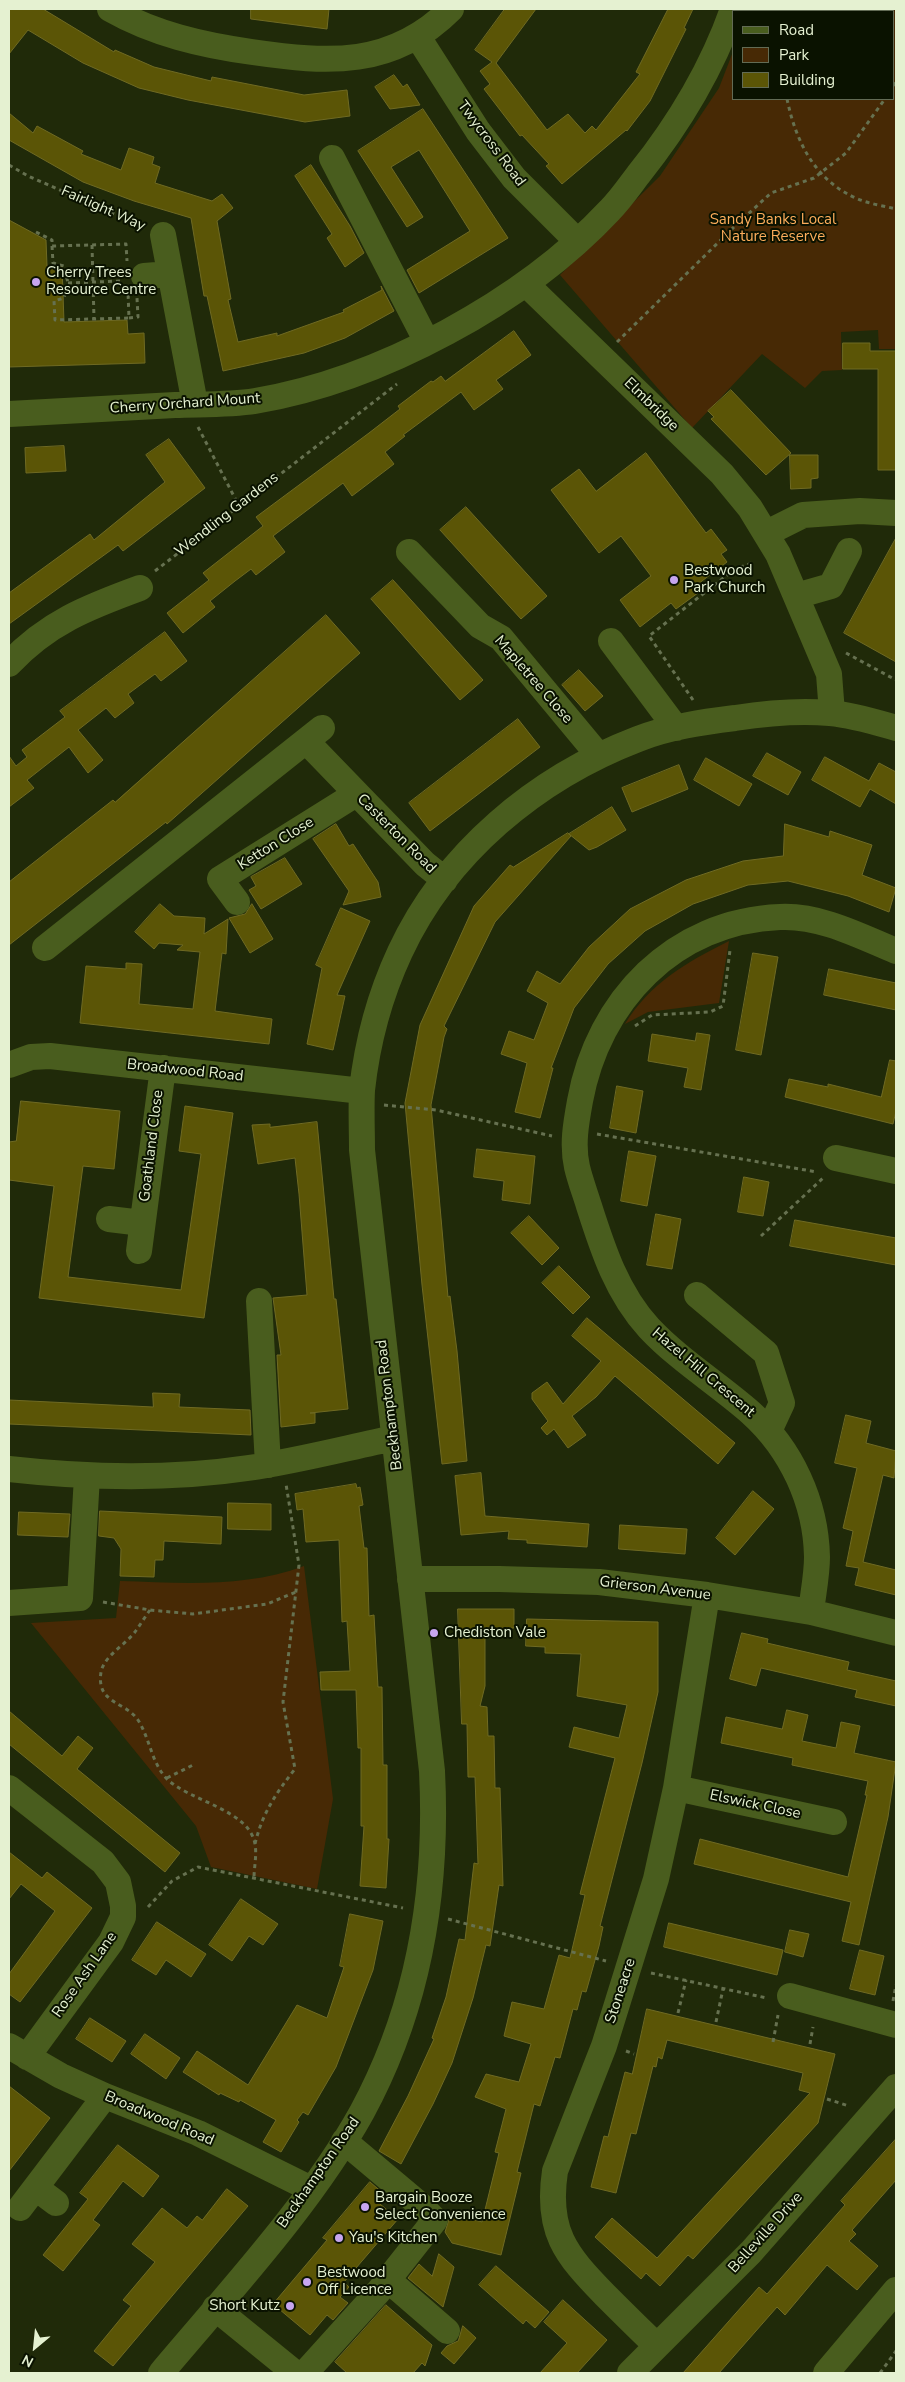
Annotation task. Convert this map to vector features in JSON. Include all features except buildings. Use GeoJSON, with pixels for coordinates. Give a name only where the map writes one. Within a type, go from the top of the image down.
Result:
{"type":"FeatureCollection","features":[{"type":"Feature","properties":{"kind":"street"},"geometry":{"type":"LineString","coordinates":[[110,9],[162,33],[207,46],[308,60],[347,59],[388,49],[418,37],[451,9]]}},
{"type":"Feature","properties":{"kind":"street","name":"Cherry Orchard Mount"},"geometry":{"type":"LineString","coordinates":[[9,414],[255,401],[321,384],[374,366],[427,342],[477,315],[526,284],[610,210],[661,146],[685,111],[706,74],[732,11]]}},
{"type":"Feature","properties":{"kind":"street","name":"Twycross Road"},"geometry":{"type":"LineString","coordinates":[[418,37],[478,131],[514,178],[577,241]]}},
{"type":"Feature","properties":{"kind":"street"},"geometry":{"type":"LineString","coordinates":[[332,158],[427,342]]}},
{"type":"Feature","properties":{"kind":"street","name":"Fairlight Way"},"geometry":{"type":"LineString","coordinates":[[163,236],[195,404]]}},
{"type":"Feature","properties":{"kind":"street"},"geometry":{"type":"LineString","coordinates":[[132,277],[170,274]]}},
{"type":"Feature","properties":{"kind":"street","name":"Elmbridge"},"geometry":{"type":"LineString","coordinates":[[526,284],[722,474],[750,508],[772,544],[820,651],[829,674],[832,713]]}},
{"type":"Feature","properties":{"kind":"street"},"geometry":{"type":"LineString","coordinates":[[772,544],[803,515],[860,511],[896,514]]}},
{"type":"Feature","properties":{"kind":"street"},"geometry":{"type":"LineString","coordinates":[[796,596],[831,586],[849,551]]}},
{"type":"Feature","properties":{"kind":"street","name":"Mapletree Close"},"geometry":{"type":"LineString","coordinates":[[409,552],[443,585],[480,626],[501,638],[599,756]]}},
{"type":"Feature","properties":{"kind":"street"},"geometry":{"type":"LineString","coordinates":[[9,664],[28,645],[55,624],[88,607],[140,588]]}},
{"type":"Feature","properties":{"kind":"street"},"geometry":{"type":"LineString","coordinates":[[611,641],[676,728]]}},
{"type":"Feature","properties":{"kind":"street","name":"Beckhampton Road"},"geometry":{"type":"LineString","coordinates":[[161,2373],[311,2189],[344,2141],[378,2078],[396,2035],[421,1952],[433,1862],[434,1816],[432,1771],[362,1150],[362,1097],[370,1040],[391,973],[411,931],[445,880],[471,848],[506,815],[554,781],[599,756],[638,739],[676,728],[774,712],[832,713],[896,728]]}},
{"type":"Feature","properties":{"kind":"street","name":"Casterton Road"},"geometry":{"type":"LineString","coordinates":[[45,948],[314,735],[353,790],[434,872],[445,880]]}},
{"type":"Feature","properties":{"kind":"street","name":"Ketton Close"},"geometry":{"type":"LineString","coordinates":[[237,902],[220,879],[353,790]]}},
{"type":"Feature","properties":{"kind":"street","name":"Hazel Hill Crescent"},"geometry":{"type":"LineString","coordinates":[[811,1612],[817,1557],[811,1512],[795,1470],[769,1431],[650,1328],[621,1289],[609,1267],[593,1220],[577,1166],[575,1136],[583,1083],[592,1055],[602,1030],[622,998],[657,963],[707,934],[733,924],[782,916],[812,920],[896,951]]}},
{"type":"Feature","properties":{"kind":"street","name":"Broadwood Road"},"geometry":{"type":"LineString","coordinates":[[9,1065],[31,1057],[50,1056],[163,1068],[362,1097]]}},
{"type":"Feature","properties":{"kind":"street","name":"Goathland Close"},"geometry":{"type":"LineString","coordinates":[[139,1251],[163,1068]]}},
{"type":"Feature","properties":{"kind":"street"},"geometry":{"type":"LineString","coordinates":[[836,1158],[896,1171]]}},
{"type":"Feature","properties":{"kind":"street","name":"Goathland Close"},"geometry":{"type":"LineString","coordinates":[[109,1219],[142,1223]]}},
{"type":"Feature","properties":{"kind":"street"},"geometry":{"type":"LineString","coordinates":[[697,1295],[766,1352],[782,1403],[769,1431]]}},
{"type":"Feature","properties":{"kind":"street"},"geometry":{"type":"LineString","coordinates":[[259,1301],[275,1463]]}},
{"type":"Feature","properties":{"kind":"street"},"geometry":{"type":"LineString","coordinates":[[9,1469],[87,1476],[169,1476],[275,1463],[394,1438]]}},
{"type":"Feature","properties":{"kind":"street"},"geometry":{"type":"LineString","coordinates":[[9,1603],[80,1598],[87,1476]]}},
{"type":"Feature","properties":{"kind":"street","name":"Grierson Avenue"},"geometry":{"type":"LineString","coordinates":[[410,1579],[499,1578],[599,1582],[707,1595],[811,1612],[896,1634]]}},
{"type":"Feature","properties":{"kind":"street","name":"Stoneacre"},"geometry":{"type":"LineString","coordinates":[[657,2346],[574,2264],[560,2239],[553,2214],[552,2191],[555,2171],[604,2046],[656,1879],[676,1788],[707,1595]]}},
{"type":"Feature","properties":{"kind":"street","name":"Rose Ash Lane"},"geometry":{"type":"LineString","coordinates":[[9,1788],[112,1871],[122,1894],[123,1917],[110,1942],[18,2051]]}},
{"type":"Feature","properties":{"kind":"street","name":"Elswick Close"},"geometry":{"type":"LineString","coordinates":[[676,1788],[834,1822]]}},
{"type":"Feature","properties":{"kind":"street"},"geometry":{"type":"LineString","coordinates":[[786,1999],[820,1992],[896,2024]]}},
{"type":"Feature","properties":{"kind":"street","name":"Broadwood Road"},"geometry":{"type":"LineString","coordinates":[[18,2051],[105,2096],[198,2133],[311,2189]]}},
{"type":"Feature","properties":{"kind":"street","name":"Belleville Drive"},"geometry":{"type":"LineString","coordinates":[[630,2373],[751,2252],[896,2087]]}},
{"type":"Feature","properties":{"kind":"street"},"geometry":{"type":"LineString","coordinates":[[20,2208],[105,2096]]}},
{"type":"Feature","properties":{"kind":"street"},"geometry":{"type":"LineString","coordinates":[[305,2373],[388,2280],[435,2220],[419,2204],[344,2141]]}},
{"type":"Feature","properties":{"kind":"street"},"geometry":{"type":"LineString","coordinates":[[36,2188],[56,2204]]}},
{"type":"Feature","properties":{"kind":"street"},"geometry":{"type":"LineString","coordinates":[[388,2280],[447,2331]]}},
{"type":"Feature","properties":{"kind":"street"},"geometry":{"type":"LineString","coordinates":[[826,2373],[896,2290]]}},
{"type":"Feature","properties":{"kind":"street"},"geometry":{"type":"LineString","coordinates":[[215,2308],[295,2373]]}},
{"type":"Feature","properties":{"kind":"path"},"geometry":{"type":"LineString","coordinates":[[787,100],[795,134],[820,174],[838,188],[859,199],[896,209]]}},
{"type":"Feature","properties":{"kind":"path"},"geometry":{"type":"LineString","coordinates":[[602,357],[734,226],[771,193],[814,178],[846,153],[884,100]]}},
{"type":"Feature","properties":{"kind":"path","name":"Fairlight Way"},"geometry":{"type":"LineString","coordinates":[[9,165],[28,176],[163,236]]}},
{"type":"Feature","properties":{"kind":"path"},"geometry":{"type":"LineString","coordinates":[[36,232],[52,240],[52,246],[53,263],[64,266],[68,283],[64,298],[54,302],[55,320],[129,318],[132,277],[126,244],[52,246]]}},
{"type":"Feature","properties":{"kind":"path"},"geometry":{"type":"LineString","coordinates":[[92,245],[94,319]]}},
{"type":"Feature","properties":{"kind":"path"},"geometry":{"type":"LineString","coordinates":[[68,283],[132,277]]}},
{"type":"Feature","properties":{"kind":"path","name":"Wendling Gardens"},"geometry":{"type":"LineString","coordinates":[[140,588],[150,576],[403,379]]}},
{"type":"Feature","properties":{"kind":"path"},"geometry":{"type":"LineString","coordinates":[[195,404],[195,420],[239,506]]}},
{"type":"Feature","properties":{"kind":"path"},"geometry":{"type":"LineString","coordinates":[[708,722],[649,636],[735,569],[772,544]]}},
{"type":"Feature","properties":{"kind":"path"},"geometry":{"type":"LineString","coordinates":[[820,651],[836,647],[896,680]]}},
{"type":"Feature","properties":{"kind":"path"},"geometry":{"type":"LineString","coordinates":[[602,1030],[619,1038],[652,1015],[710,1012],[723,1006],[733,924]]}},
{"type":"Feature","properties":{"kind":"path"},"geometry":{"type":"LineString","coordinates":[[362,1097],[575,1136],[827,1174],[761,1236]]}},
{"type":"Feature","properties":{"kind":"path"},"geometry":{"type":"LineString","coordinates":[[254,1878],[255,1844],[260,1821],[274,1796],[296,1769],[283,1702],[299,1565],[275,1463]]}},
{"type":"Feature","properties":{"kind":"path"},"geometry":{"type":"LineString","coordinates":[[80,1598],[150,1610],[193,1614],[267,1604],[296,1592]]}},
{"type":"Feature","properties":{"kind":"path"},"geometry":{"type":"LineString","coordinates":[[150,1610],[135,1633],[105,1662],[101,1673],[102,1691],[109,1699],[137,1719],[153,1759],[167,1778],[184,1792],[207,1800],[246,1826],[255,1844]]}},
{"type":"Feature","properties":{"kind":"path"},"geometry":{"type":"LineString","coordinates":[[167,1778],[194,1764]]}},
{"type":"Feature","properties":{"kind":"path"},"geometry":{"type":"LineString","coordinates":[[123,1917],[135,1920],[172,1882],[198,1868],[254,1878],[427,1914],[629,1968],[723,1989],[786,1999],[772,2042]]}},
{"type":"Feature","properties":{"kind":"path"},"geometry":{"type":"LineString","coordinates":[[678,2013],[686,1980]]}},
{"type":"Feature","properties":{"kind":"path"},"geometry":{"type":"LineString","coordinates":[[716,2022],[723,1989]]}},
{"type":"Feature","properties":{"kind":"path"},"geometry":{"type":"LineString","coordinates":[[880,2373],[896,2351]]}},
{"type":"Feature","properties":{"kind":"green space","name":"Sandy Banks Local Nature Reserve"},"geometry":{"type":"Polygon","coordinates":[[[896,9],[896,349],[879,349],[878,330],[841,332],[842,370],[822,371],[805,388],[762,354],[692,428],[560,275],[660,176],[719,88],[732,54],[732,100],[895,100],[895,10],[750,10],[896,9]]]}},
{"type":"Feature","properties":{"kind":"green space"},"geometry":{"type":"Polygon","coordinates":[[[729,941],[719,1003],[648,1012],[625,1024],[658,985],[684,966],[729,941]]]}},
{"type":"Feature","properties":{"kind":"green space"},"geometry":{"type":"Polygon","coordinates":[[[304,1566],[333,1799],[317,1889],[211,1867],[196,1826],[31,1623],[116,1618],[120,1581],[190,1583],[236,1581],[282,1573],[304,1566]]]}},
{"type":"Feature","properties":{"kind":"place","name":"Cherry Trees Resource Centre"},"geometry":{"type":"Point","coordinates":[36,282]}},
{"type":"Feature","properties":{"kind":"place","name":"Bestwood Park Church"},"geometry":{"type":"Point","coordinates":[674,580]}},
{"type":"Feature","properties":{"kind":"place","name":"Chediston Vale"},"geometry":{"type":"Point","coordinates":[434,1633]}},
{"type":"Feature","properties":{"kind":"place","name":"Bargain Booze Select Convenience"},"geometry":{"type":"Point","coordinates":[365,2207]}},
{"type":"Feature","properties":{"kind":"place","name":"Yau's Kitchen"},"geometry":{"type":"Point","coordinates":[339,2238]}},
{"type":"Feature","properties":{"kind":"place","name":"Bestwood Off Licence"},"geometry":{"type":"Point","coordinates":[307,2282]}},
{"type":"Feature","properties":{"kind":"place","name":"Short Kutz"},"geometry":{"type":"Point","coordinates":[290,2306]}}]}
